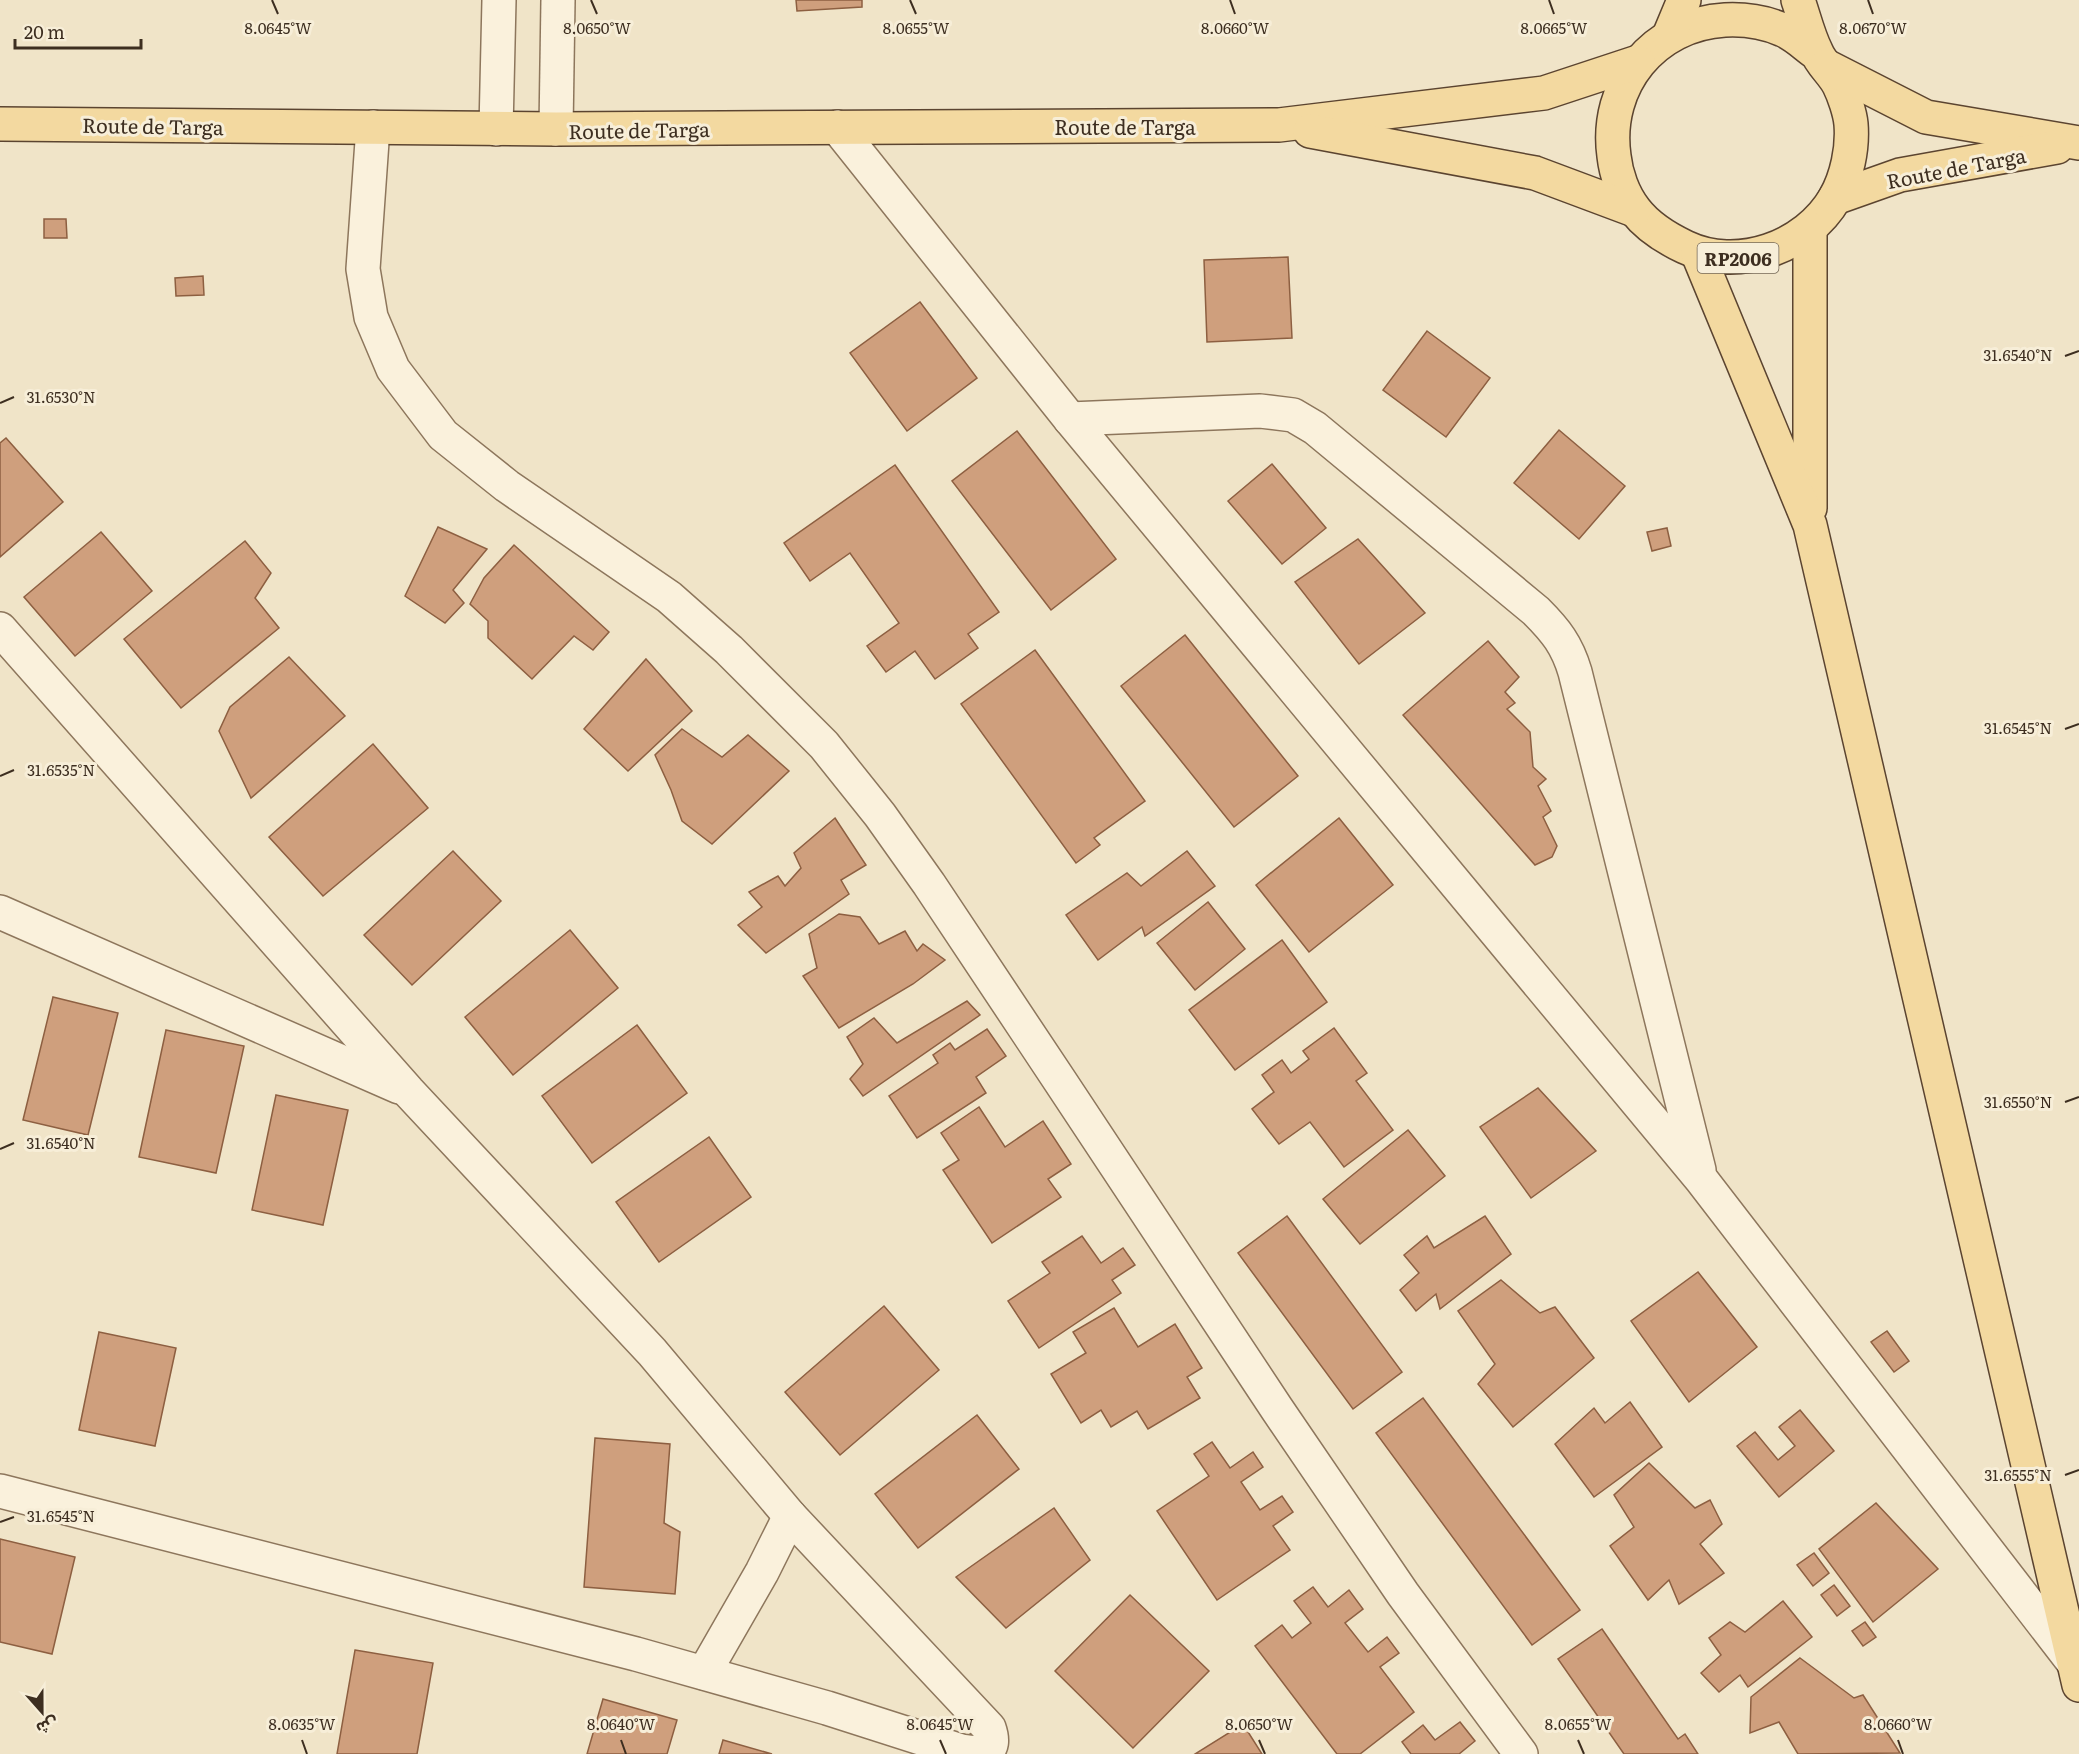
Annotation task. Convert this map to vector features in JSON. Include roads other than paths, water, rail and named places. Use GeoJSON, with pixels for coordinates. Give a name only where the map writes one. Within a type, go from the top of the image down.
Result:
{"type":"FeatureCollection","features":[{"type":"Feature","properties":{"kind":"main road"},"geometry":{"type":"LineString","coordinates":[[1668,36],[1684,0]]}},
{"type":"Feature","properties":{"kind":"main road"},"geometry":{"type":"LineString","coordinates":[[1798,0],[1821,60]]}},
{"type":"Feature","properties":{"kind":"main road","name":"RP2006"},"geometry":{"type":"LineString","coordinates":[[1746,19],[1784,30],[1821,60],[1839,85],[1851,123],[1849,162],[1835,198],[1810,229],[1776,249],[1738,258],[1698,254],[1663,237],[1634,210],[1616,175],[1611,136],[1618,96],[1638,62],[1668,36],[1706,21],[1746,19]]}},
{"type":"Feature","properties":{"kind":"main road","name":"Route de Targa"},"geometry":{"type":"LineString","coordinates":[[1821,60],[1926,117],[2079,143],[1900,175],[1835,198]]}},
{"type":"Feature","properties":{"kind":"main road","name":"Route de Targa"},"geometry":{"type":"LineString","coordinates":[[0,124],[496,129],[1279,125],[1544,93],[1638,62]]}},
{"type":"Feature","properties":{"kind":"main road","name":"Route de Targa"},"geometry":{"type":"LineString","coordinates":[[1279,125],[1534,172],[1634,210]]}},
{"type":"Feature","properties":{"kind":"main road"},"geometry":{"type":"LineString","coordinates":[[1810,229],[1810,525]]}},
{"type":"Feature","properties":{"kind":"main road"},"geometry":{"type":"LineString","coordinates":[[1698,254],[1810,525],[2076,1674]]}},
{"type":"Feature","properties":{"kind":"street"},"geometry":{"type":"LineString","coordinates":[[496,129],[500,0]]}},
{"type":"Feature","properties":{"kind":"street"},"geometry":{"type":"LineString","coordinates":[[556,129],[558,0]]}},
{"type":"Feature","properties":{"kind":"street"},"geometry":{"type":"LineString","coordinates":[[373,127],[363,269],[372,317],[393,369],[443,435],[507,486],[669,597],[729,651],[824,745],[880,815],[929,884],[1270,1400],[1396,1585],[1521,1754]]}},
{"type":"Feature","properties":{"kind":"street"},"geometry":{"type":"LineString","coordinates":[[837,127],[1070,419],[1701,1179],[2076,1674]]}},
{"type":"Feature","properties":{"kind":"street"},"geometry":{"type":"LineString","coordinates":[[1070,419],[1260,411],[1293,415],[1315,428],[1536,611],[1555,631],[1569,652],[1575,672],[1701,1179]]}},
{"type":"Feature","properties":{"kind":"street"},"geometry":{"type":"LineString","coordinates":[[0,629],[408,1091],[652,1352],[790,1516],[989,1728],[992,1738],[991,1747],[985,1753],[978,1754],[961,1750],[704,1673],[0,1491]]}},
{"type":"Feature","properties":{"kind":"street"},"geometry":{"type":"LineString","coordinates":[[0,912],[408,1091]]}},
{"type":"Feature","properties":{"kind":"street"},"geometry":{"type":"LineString","coordinates":[[704,1673],[762,1572],[790,1516]]}}]}
